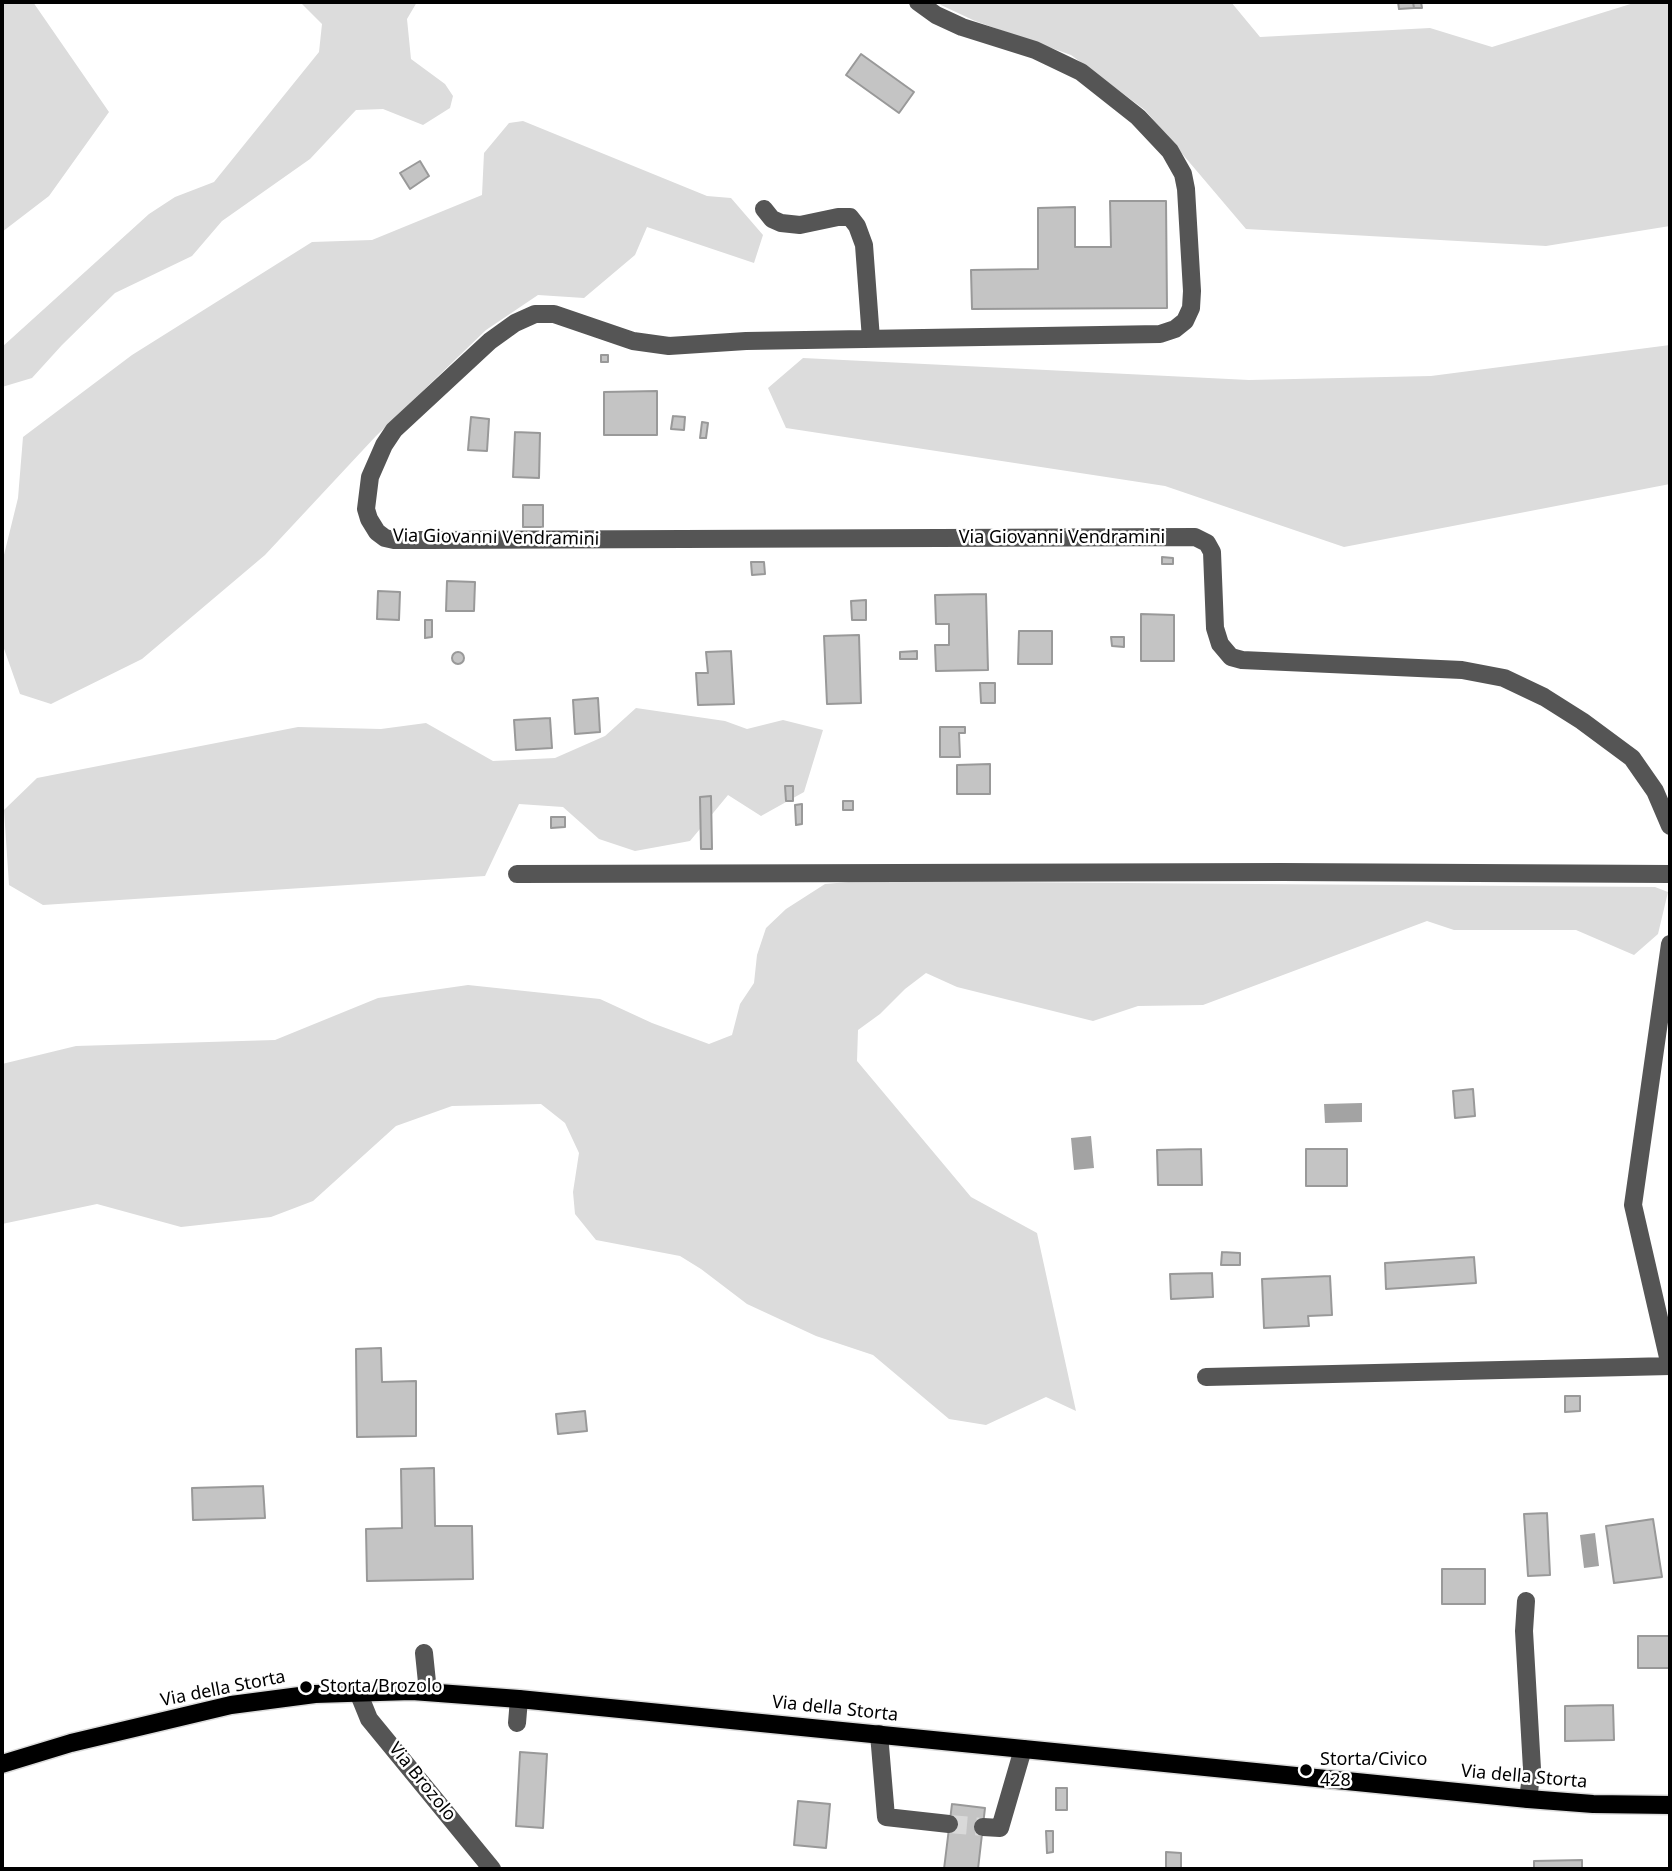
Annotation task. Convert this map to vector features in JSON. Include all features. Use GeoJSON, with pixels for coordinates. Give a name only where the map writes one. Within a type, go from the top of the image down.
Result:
{"type":"FeatureCollection","features":[{"type":"Feature","properties":{"kind":"main road","name":"Via della Storta"},"geometry":{"type":"LineString","coordinates":[[2,1764],[71,1743],[231,1705],[272,1698],[358,1692],[428,1692],[1528,1799],[1593,1804],[1670,1805]]}},
{"type":"Feature","properties":{"kind":"street","name":"Via Giovanni Vendramini"},"geometry":{"type":"LineString","coordinates":[[918,2],[936,15],[961,26],[1035,50],[1070,66],[1138,117],[1161,140],[1177,162],[1186,188],[1192,291],[1191,308],[1185,321],[1175,329],[1160,334],[746,341],[669,346],[633,341],[554,314],[528,316],[490,341],[394,430],[384,444],[370,478],[366,509],[377,532],[394,540],[1195,537],[1206,543],[1212,552],[1215,628],[1220,645],[1231,657],[1242,660],[1462,670],[1504,678],[1544,697],[1632,758],[1655,790],[1670,826]]}},
{"type":"Feature","properties":{"kind":"street"},"geometry":{"type":"LineString","coordinates":[[764,209],[772,219],[781,223],[800,225],[850,217],[858,226],[864,244],[871,339]]}},
{"type":"Feature","properties":{"kind":"street"},"geometry":{"type":"LineString","coordinates":[[517,874],[1670,874]]}},
{"type":"Feature","properties":{"kind":"street"},"geometry":{"type":"LineString","coordinates":[[1206,1377],[1670,1366],[1633,1205],[1670,944]]}},
{"type":"Feature","properties":{"kind":"street"},"geometry":{"type":"LineString","coordinates":[[1526,1601],[1524,1631],[1532,1769],[1528,1799]]}},
{"type":"Feature","properties":{"kind":"street"},"geometry":{"type":"LineString","coordinates":[[424,1653],[428,1692]]}},
{"type":"Feature","properties":{"kind":"street","name":"Via Brozolo"},"geometry":{"type":"LineString","coordinates":[[358,1692],[369,1719],[492,1869]]}},
{"type":"Feature","properties":{"kind":"street"},"geometry":{"type":"LineString","coordinates":[[517,1723],[519,1699]]}},
{"type":"Feature","properties":{"kind":"street"},"geometry":{"type":"LineString","coordinates":[[879,1734],[886,1817],[949,1824]]}},
{"type":"Feature","properties":{"kind":"street"},"geometry":{"type":"LineString","coordinates":[[983,1827],[1000,1828],[1023,1749]]}},
{"type":"Feature","properties":{"kind":"shaded area"},"geometry":{"type":"Polygon","coordinates":[[[2,2],[33,2],[109,112],[49,196],[2,232],[2,2]]]}},
{"type":"Feature","properties":{"kind":"shaded area"},"geometry":{"type":"Polygon","coordinates":[[[300,2],[417,2],[407,19],[411,59],[445,84],[453,96],[450,108],[423,125],[383,109],[356,110],[310,159],[222,221],[192,256],[115,293],[32,378],[2,387],[2,347],[149,214],[175,197],[214,182],[319,52],[322,24],[300,2]]]}},
{"type":"Feature","properties":{"kind":"shaded area"},"geometry":{"type":"Polygon","coordinates":[[[938,2],[1231,2],[1260,37],[1430,28],[1492,47],[1637,2],[1670,2],[1670,226],[1546,246],[1246,229],[1145,110],[1071,55],[975,21],[938,2]]]}},
{"type":"Feature","properties":{"kind":"shaded area"},"geometry":{"type":"Polygon","coordinates":[[[523,121],[707,196],[731,198],[763,235],[754,263],[647,227],[635,255],[584,298],[538,295],[486,330],[376,436],[265,555],[142,659],[51,704],[20,694],[2,643],[2,563],[18,498],[23,437],[132,355],[312,242],[372,240],[482,195],[484,153],[509,123],[523,121]]]}},
{"type":"Feature","properties":{"kind":"shaded area"},"geometry":{"type":"Polygon","coordinates":[[[1670,345],[1670,484],[1344,547],[1165,486],[786,428],[768,388],[803,358],[1249,380],[1431,376],[1670,345]]]}},
{"type":"Feature","properties":{"kind":"shaded area"},"geometry":{"type":"Polygon","coordinates":[[[636,708],[725,721],[747,729],[783,720],[823,730],[804,792],[761,816],[728,795],[690,841],[635,851],[599,839],[563,807],[519,804],[485,876],[43,905],[9,885],[4,810],[37,778],[298,727],[381,729],[426,723],[493,761],[555,758],[605,736],[636,708]]]}},
{"type":"Feature","properties":{"kind":"shaded area"},"geometry":{"type":"Polygon","coordinates":[[[860,881],[1655,887],[1668,892],[1658,934],[1634,955],[1576,930],[1454,930],[1427,921],[1203,1005],[1138,1006],[1093,1021],[957,987],[926,973],[858,1030],[857,1061],[971,1197],[1037,1233],[1076,1411],[1046,1397],[986,1425],[949,1419],[873,1355],[816,1336],[747,1304],[680,1256],[596,1240],[575,1214],[573,1192],[579,1153],[565,1123],[541,1104],[452,1106],[396,1126],[313,1201],[271,1217],[181,1227],[97,1204],[2,1224],[2,1064],[76,1046],[275,1040],[378,998],[468,985],[600,999],[652,1023],[709,1044],[732,1035],[740,1004],[754,983],[757,955],[766,928],[786,909],[825,884],[860,881]]]}},
{"type":"Feature","properties":{"kind":"shaded area"},"geometry":{"type":"Polygon","coordinates":[[[1362,1103],[1362,1122],[1325,1123],[1324,1104],[1362,1103]]]}},
{"type":"Feature","properties":{"kind":"shaded area"},"geometry":{"type":"Polygon","coordinates":[[[1091,1136],[1094,1168],[1074,1170],[1071,1138],[1091,1136]]]}},
{"type":"Feature","properties":{"kind":"shaded area"},"geometry":{"type":"Polygon","coordinates":[[[1595,1533],[1599,1566],[1584,1568],[1580,1535],[1595,1533]]]}},
{"type":"Feature","properties":{"kind":"building"},"geometry":{"type":"Polygon","coordinates":[[[1398,2],[1413,2],[1414,8],[1399,9],[1398,2]]]}},
{"type":"Feature","properties":{"kind":"building"},"geometry":{"type":"Polygon","coordinates":[[[1413,2],[1421,2],[1422,8],[1414,8],[1413,2]]]}},
{"type":"Feature","properties":{"kind":"building"},"geometry":{"type":"Polygon","coordinates":[[[861,54],[914,92],[899,113],[846,75],[861,54]]]}},
{"type":"Feature","properties":{"kind":"building"},"geometry":{"type":"Polygon","coordinates":[[[420,161],[429,176],[410,189],[400,173],[420,161]]]}},
{"type":"Feature","properties":{"kind":"building"},"geometry":{"type":"Polygon","coordinates":[[[1110,201],[1166,201],[1167,308],[972,309],[971,270],[1038,269],[1038,208],[1075,207],[1075,247],[1111,247],[1110,201]]]}},
{"type":"Feature","properties":{"kind":"building"},"geometry":{"type":"Polygon","coordinates":[[[601,355],[608,355],[608,362],[601,362],[601,355]]]}},
{"type":"Feature","properties":{"kind":"building"},"geometry":{"type":"Polygon","coordinates":[[[657,391],[657,435],[604,435],[604,392],[657,391]]]}},
{"type":"Feature","properties":{"kind":"building"},"geometry":{"type":"Polygon","coordinates":[[[673,416],[685,417],[684,430],[671,429],[673,416]]]}},
{"type":"Feature","properties":{"kind":"building"},"geometry":{"type":"Polygon","coordinates":[[[471,417],[489,419],[487,451],[468,450],[471,417]]]}},
{"type":"Feature","properties":{"kind":"building"},"geometry":{"type":"Polygon","coordinates":[[[702,422],[708,423],[706,438],[700,438],[702,422]]]}},
{"type":"Feature","properties":{"kind":"building"},"geometry":{"type":"Polygon","coordinates":[[[515,432],[540,433],[539,478],[513,477],[515,432]]]}},
{"type":"Feature","properties":{"kind":"building"},"geometry":{"type":"Polygon","coordinates":[[[523,505],[543,505],[543,527],[523,527],[523,505]]]}},
{"type":"Feature","properties":{"kind":"building"},"geometry":{"type":"Polygon","coordinates":[[[1162,557],[1173,558],[1173,564],[1162,564],[1162,557]]]}},
{"type":"Feature","properties":{"kind":"building"},"geometry":{"type":"Polygon","coordinates":[[[751,562],[764,562],[765,574],[752,575],[751,562]]]}},
{"type":"Feature","properties":{"kind":"building"},"geometry":{"type":"Polygon","coordinates":[[[447,581],[475,582],[474,611],[446,611],[447,581]]]}},
{"type":"Feature","properties":{"kind":"building"},"geometry":{"type":"Polygon","coordinates":[[[378,591],[400,592],[399,620],[377,619],[378,591]]]}},
{"type":"Feature","properties":{"kind":"building"},"geometry":{"type":"Polygon","coordinates":[[[986,594],[988,670],[936,671],[935,645],[949,645],[949,624],[936,624],[935,595],[986,594]]]}},
{"type":"Feature","properties":{"kind":"building"},"geometry":{"type":"Polygon","coordinates":[[[866,600],[866,620],[852,620],[851,601],[866,600]]]}},
{"type":"Feature","properties":{"kind":"building"},"geometry":{"type":"Polygon","coordinates":[[[1141,614],[1174,615],[1174,661],[1141,661],[1141,614]]]}},
{"type":"Feature","properties":{"kind":"building"},"geometry":{"type":"Polygon","coordinates":[[[425,620],[432,620],[432,637],[425,638],[425,620]]]}},
{"type":"Feature","properties":{"kind":"building"},"geometry":{"type":"Polygon","coordinates":[[[1019,631],[1052,631],[1052,664],[1018,664],[1019,631]]]}},
{"type":"Feature","properties":{"kind":"building"},"geometry":{"type":"Polygon","coordinates":[[[859,635],[861,703],[827,704],[824,636],[859,635]]]}},
{"type":"Feature","properties":{"kind":"building"},"geometry":{"type":"Polygon","coordinates":[[[1111,637],[1124,637],[1124,647],[1112,646],[1111,637]]]}},
{"type":"Feature","properties":{"kind":"building"},"geometry":{"type":"Polygon","coordinates":[[[731,651],[734,704],[698,705],[696,673],[708,673],[706,652],[731,651]]]}},
{"type":"Feature","properties":{"kind":"building"},"geometry":{"type":"Polygon","coordinates":[[[917,651],[917,659],[900,659],[900,652],[917,651]]]}},
{"type":"Feature","properties":{"kind":"building"},"geometry":{"type":"Polygon","coordinates":[[[453,653],[463,653],[463,663],[453,663],[453,653]]]}},
{"type":"Feature","properties":{"kind":"building"},"geometry":{"type":"Polygon","coordinates":[[[980,683],[995,683],[995,703],[981,703],[980,683]]]}},
{"type":"Feature","properties":{"kind":"building"},"geometry":{"type":"Polygon","coordinates":[[[598,698],[600,732],[575,734],[573,700],[598,698]]]}},
{"type":"Feature","properties":{"kind":"building"},"geometry":{"type":"Polygon","coordinates":[[[550,718],[552,748],[516,750],[514,720],[550,718]]]}},
{"type":"Feature","properties":{"kind":"building"},"geometry":{"type":"Polygon","coordinates":[[[940,727],[965,727],[965,733],[959,733],[960,757],[940,757],[940,727]]]}},
{"type":"Feature","properties":{"kind":"building"},"geometry":{"type":"Polygon","coordinates":[[[990,764],[990,794],[957,794],[957,765],[990,764]]]}},
{"type":"Feature","properties":{"kind":"building"},"geometry":{"type":"Polygon","coordinates":[[[785,786],[793,786],[793,801],[786,801],[785,786]]]}},
{"type":"Feature","properties":{"kind":"building"},"geometry":{"type":"Polygon","coordinates":[[[711,796],[712,849],[701,849],[700,797],[711,796]]]}},
{"type":"Feature","properties":{"kind":"building"},"geometry":{"type":"Polygon","coordinates":[[[843,801],[853,801],[853,810],[843,810],[843,801]]]}},
{"type":"Feature","properties":{"kind":"building"},"geometry":{"type":"Polygon","coordinates":[[[802,804],[802,824],[796,825],[795,805],[802,804]]]}},
{"type":"Feature","properties":{"kind":"building"},"geometry":{"type":"Polygon","coordinates":[[[551,817],[565,817],[565,827],[551,828],[551,817]]]}},
{"type":"Feature","properties":{"kind":"building"},"geometry":{"type":"Polygon","coordinates":[[[1473,1089],[1475,1116],[1455,1118],[1453,1091],[1473,1089]]]}},
{"type":"Feature","properties":{"kind":"building"},"geometry":{"type":"Polygon","coordinates":[[[1201,1149],[1202,1185],[1158,1185],[1157,1150],[1201,1149]]]}},
{"type":"Feature","properties":{"kind":"building"},"geometry":{"type":"Polygon","coordinates":[[[1306,1149],[1347,1149],[1347,1186],[1306,1186],[1306,1149]]]}},
{"type":"Feature","properties":{"kind":"building"},"geometry":{"type":"Polygon","coordinates":[[[1222,1252],[1240,1253],[1240,1265],[1221,1265],[1222,1252]]]}},
{"type":"Feature","properties":{"kind":"building"},"geometry":{"type":"Polygon","coordinates":[[[1474,1257],[1476,1283],[1386,1289],[1385,1263],[1474,1257]]]}},
{"type":"Feature","properties":{"kind":"building"},"geometry":{"type":"Polygon","coordinates":[[[1212,1273],[1213,1297],[1171,1299],[1170,1274],[1212,1273]]]}},
{"type":"Feature","properties":{"kind":"building"},"geometry":{"type":"Polygon","coordinates":[[[1330,1276],[1332,1315],[1308,1316],[1309,1326],[1264,1328],[1262,1279],[1330,1276]]]}},
{"type":"Feature","properties":{"kind":"building"},"geometry":{"type":"Polygon","coordinates":[[[381,1348],[382,1382],[416,1381],[416,1436],[357,1437],[356,1349],[381,1348]]]}},
{"type":"Feature","properties":{"kind":"building"},"geometry":{"type":"Polygon","coordinates":[[[1565,1396],[1580,1396],[1580,1411],[1565,1412],[1565,1396]]]}},
{"type":"Feature","properties":{"kind":"building"},"geometry":{"type":"Polygon","coordinates":[[[585,1411],[587,1431],[558,1434],[556,1414],[585,1411]]]}},
{"type":"Feature","properties":{"kind":"building"},"geometry":{"type":"Polygon","coordinates":[[[434,1468],[435,1526],[472,1526],[473,1579],[367,1581],[366,1529],[402,1528],[401,1469],[434,1468]]]}},
{"type":"Feature","properties":{"kind":"building"},"geometry":{"type":"Polygon","coordinates":[[[263,1486],[265,1518],[193,1520],[192,1488],[263,1486]]]}},
{"type":"Feature","properties":{"kind":"building"},"geometry":{"type":"Polygon","coordinates":[[[1547,1513],[1550,1575],[1528,1576],[1524,1514],[1547,1513]]]}},
{"type":"Feature","properties":{"kind":"building"},"geometry":{"type":"Polygon","coordinates":[[[1653,1519],[1662,1577],[1614,1583],[1606,1526],[1653,1519]]]}},
{"type":"Feature","properties":{"kind":"building"},"geometry":{"type":"Polygon","coordinates":[[[1442,1569],[1485,1569],[1485,1604],[1442,1604],[1442,1569]]]}},
{"type":"Feature","properties":{"kind":"building"},"geometry":{"type":"Polygon","coordinates":[[[1638,1636],[1670,1636],[1670,1668],[1638,1668],[1638,1636]]]}},
{"type":"Feature","properties":{"kind":"building"},"geometry":{"type":"Polygon","coordinates":[[[1613,1705],[1614,1740],[1565,1741],[1565,1706],[1613,1705]]]}},
{"type":"Feature","properties":{"kind":"building"},"geometry":{"type":"Polygon","coordinates":[[[520,1752],[547,1754],[543,1828],[516,1826],[520,1752]]]}},
{"type":"Feature","properties":{"kind":"building"},"geometry":{"type":"Polygon","coordinates":[[[1056,1788],[1067,1788],[1067,1810],[1056,1810],[1056,1788]]]}},
{"type":"Feature","properties":{"kind":"building"},"geometry":{"type":"Polygon","coordinates":[[[798,1801],[830,1804],[826,1848],[794,1845],[798,1801]]]}},
{"type":"Feature","properties":{"kind":"building"},"geometry":{"type":"Polygon","coordinates":[[[952,1804],[985,1808],[978,1869],[944,1869],[952,1804]]]}},
{"type":"Feature","properties":{"kind":"building"},"geometry":{"type":"Polygon","coordinates":[[[1046,1831],[1053,1831],[1053,1852],[1047,1853],[1046,1831]]]}},
{"type":"Feature","properties":{"kind":"building"},"geometry":{"type":"Polygon","coordinates":[[[1166,1852],[1181,1853],[1181,1869],[1166,1869],[1166,1852]]]}},
{"type":"Feature","properties":{"kind":"building"},"geometry":{"type":"Polygon","coordinates":[[[1582,1860],[1582,1869],[1534,1869],[1534,1861],[1582,1860]]]}},
{"type":"Feature","properties":{"kind":"tunnel"},"geometry":{"type":"LineString","coordinates":[[949,1824],[983,1827]]}},
{"type":"Feature","properties":{"kind":"place","name":"Storta/Brozolo"},"geometry":{"type":"Point","coordinates":[306,1687]}},
{"type":"Feature","properties":{"kind":"place","name":"Storta/Civico 428"},"geometry":{"type":"Point","coordinates":[1306,1770]}}]}
